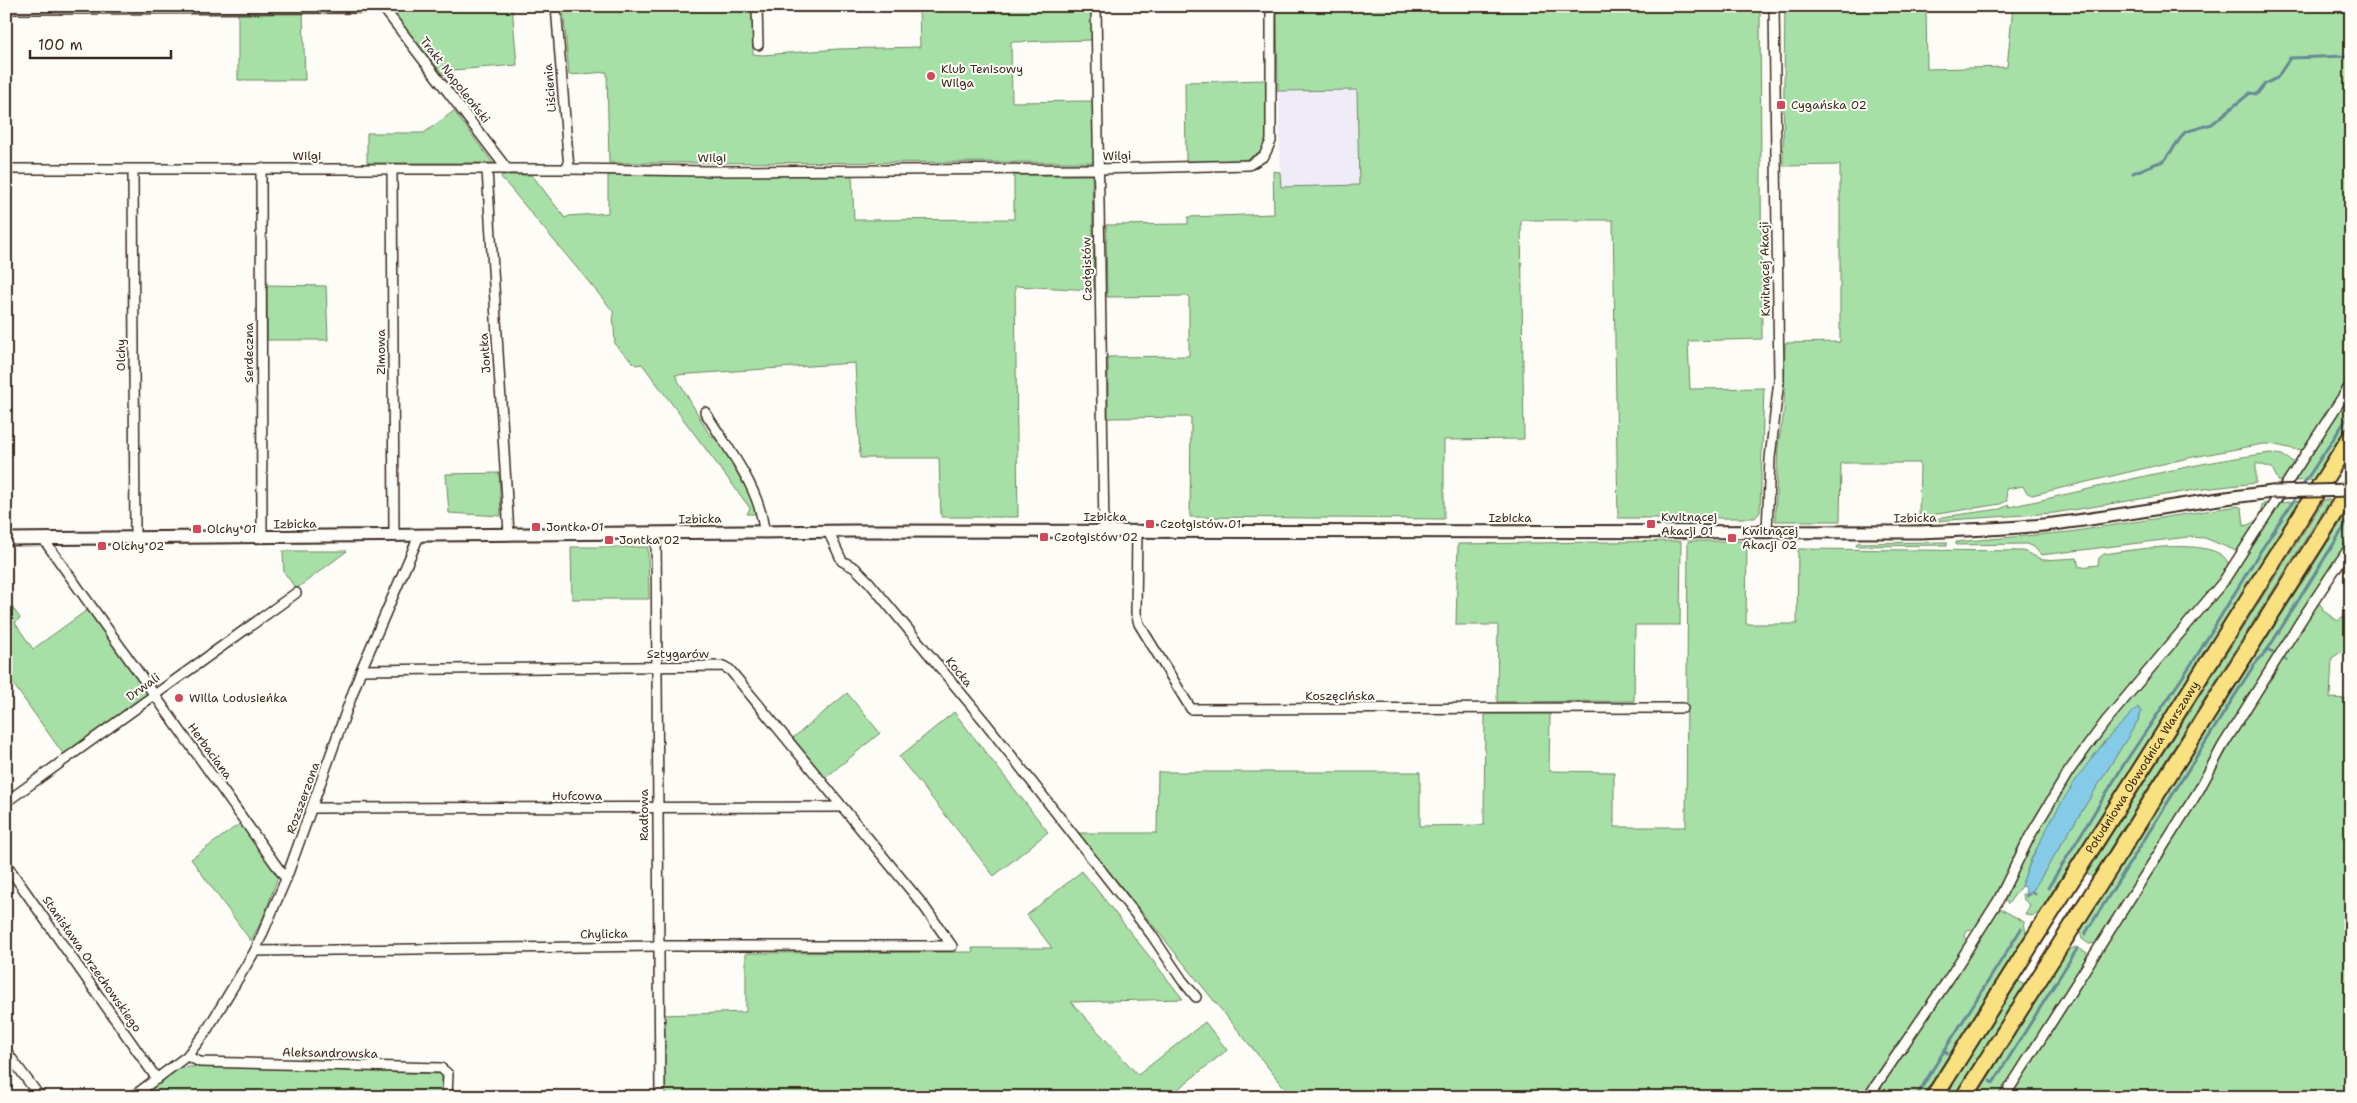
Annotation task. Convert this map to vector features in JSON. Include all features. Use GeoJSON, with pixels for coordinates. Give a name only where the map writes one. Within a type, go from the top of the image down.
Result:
{"type":"FeatureCollection","features":[{"type":"Feature","properties":{"kind":"highway","name":"Południowa Obwodnica Warszawy"},"geometry":{"type":"LineString","coordinates":[[1934,1097],[2351,437]]}},
{"type":"Feature","properties":{"kind":"highway","name":"Południowa Obwodnica Warszawy"},"geometry":{"type":"LineString","coordinates":[[1964,1097],[2351,488]]}},
{"type":"Feature","properties":{"kind":"street","name":"Liścienia"},"geometry":{"type":"LineString","coordinates":[[556,6],[569,169]]}},
{"type":"Feature","properties":{"kind":"street"},"geometry":{"type":"LineString","coordinates":[[757,6],[758,45]]}},
{"type":"Feature","properties":{"kind":"street","name":"Czołgistów"},"geometry":{"type":"LineString","coordinates":[[1096,6],[1104,530]]}},
{"type":"Feature","properties":{"kind":"street","name":"Wilgi"},"geometry":{"type":"LineString","coordinates":[[6,169],[133,171],[261,168],[708,171],[1249,165],[1260,160],[1268,151],[1272,136],[1271,6]]}},
{"type":"Feature","properties":{"kind":"street","name":"Kwitnącej Akacji"},"geometry":{"type":"LineString","coordinates":[[1767,531],[1770,458],[1779,380],[1774,6]]}},
{"type":"Feature","properties":{"kind":"street"},"geometry":{"type":"LineString","coordinates":[[6,9],[383,7]]}},
{"type":"Feature","properties":{"kind":"street","name":"Trakt Napoleoński"},"geometry":{"type":"LineString","coordinates":[[383,7],[508,169]]}},
{"type":"Feature","properties":{"kind":"street","name":"Serdeczna"},"geometry":{"type":"LineString","coordinates":[[261,168],[262,538]]}},
{"type":"Feature","properties":{"kind":"street","name":"Zimowa"},"geometry":{"type":"LineString","coordinates":[[392,169],[394,536]]}},
{"type":"Feature","properties":{"kind":"street","name":"Jontka"},"geometry":{"type":"LineString","coordinates":[[487,170],[509,534]]}},
{"type":"Feature","properties":{"kind":"street","name":"Olchy"},"geometry":{"type":"LineString","coordinates":[[133,171],[135,539]]}},
{"type":"Feature","properties":{"kind":"street"},"geometry":{"type":"LineString","coordinates":[[1868,1097],[1943,988],[1998,901],[2030,836],[2069,771],[2106,721],[2223,582],[2351,384]]}},
{"type":"Feature","properties":{"kind":"street"},"geometry":{"type":"LineString","coordinates":[[704,412],[733,456],[752,492],[763,520],[764,532]]}},
{"type":"Feature","properties":{"kind":"street","name":"Izbicka"},"geometry":{"type":"LineString","coordinates":[[6,539],[828,531],[1991,530],[2060,524],[2210,499],[2272,492],[2351,488]]}},
{"type":"Feature","properties":{"kind":"street","name":"Koszęcińska"},"geometry":{"type":"LineString","coordinates":[[1137,530],[1136,613],[1138,624],[1191,709],[1683,708]]}},
{"type":"Feature","properties":{"kind":"street","name":"Kocka"},"geometry":{"type":"LineString","coordinates":[[828,531],[842,561],[855,568],[869,582],[990,729],[1151,934],[1182,980],[1196,997]]}},
{"type":"Feature","properties":{"kind":"street","name":"Radłowa"},"geometry":{"type":"LineString","coordinates":[[656,533],[660,1097]]}},
{"type":"Feature","properties":{"kind":"street","name":"Rozszerzona"},"geometry":{"type":"LineString","coordinates":[[132,1097],[187,1056],[205,1033],[255,951],[286,879],[313,808],[361,670],[419,536]]}},
{"type":"Feature","properties":{"kind":"street","name":"Herbaciana"},"geometry":{"type":"LineString","coordinates":[[44,540],[286,879]]}},
{"type":"Feature","properties":{"kind":"street"},"geometry":{"type":"LineString","coordinates":[[2004,1097],[2194,798],[2222,747],[2302,619],[2351,545]]}},
{"type":"Feature","properties":{"kind":"street","name":"Drwali"},"geometry":{"type":"LineString","coordinates":[[6,802],[296,593]]}},
{"type":"Feature","properties":{"kind":"street","name":"Sztygarów"},"geometry":{"type":"LineString","coordinates":[[361,670],[723,666],[730,670],[923,905],[952,946]]}},
{"type":"Feature","properties":{"kind":"street","name":"Hufcowa"},"geometry":{"type":"LineString","coordinates":[[313,808],[657,809],[841,807]]}},
{"type":"Feature","properties":{"kind":"street","name":"Stanisława Orzechowskiego"},"geometry":{"type":"LineString","coordinates":[[6,864],[157,1079]]}},
{"type":"Feature","properties":{"kind":"street","name":"Chylicka"},"geometry":{"type":"LineString","coordinates":[[255,951],[658,946],[952,946]]}},
{"type":"Feature","properties":{"kind":"street"},"geometry":{"type":"LineString","coordinates":[[6,1051],[40,1097]]}},
{"type":"Feature","properties":{"kind":"street","name":"Aleksandrowska"},"geometry":{"type":"LineString","coordinates":[[187,1056],[200,1062],[441,1068],[448,1074],[447,1097]]}},
{"type":"Feature","properties":{"kind":"shaded area"},"geometry":{"type":"Polygon","coordinates":[[[1357,90],[1359,185],[1281,187],[1278,91],[1357,90]]]}},
{"type":"Feature","properties":{"kind":"green space"},"geometry":{"type":"Polygon","coordinates":[[[387,6],[512,6],[517,65],[453,70],[443,75],[387,6]]]}},
{"type":"Feature","properties":{"kind":"green space"},"geometry":{"type":"Polygon","coordinates":[[[563,6],[752,6],[753,54],[763,55],[838,49],[920,47],[919,6],[1092,6],[1092,40],[1011,42],[1012,102],[1093,101],[1094,162],[609,163],[607,72],[569,75],[563,6]]]}},
{"type":"Feature","properties":{"kind":"green space"},"geometry":{"type":"Polygon","coordinates":[[[1277,6],[1760,6],[1762,339],[1688,341],[1690,389],[1764,388],[1760,512],[1755,518],[1618,518],[1613,220],[1521,220],[1524,439],[1444,440],[1444,519],[1190,517],[1191,417],[1108,418],[1108,357],[1189,356],[1189,296],[1107,297],[1106,225],[1188,224],[1188,217],[1274,214],[1273,171],[1280,172],[1281,187],[1359,185],[1357,90],[1278,91],[1277,6]]]}},
{"type":"Feature","properties":{"kind":"green space"},"geometry":{"type":"Polygon","coordinates":[[[1785,6],[1926,6],[1927,69],[2007,67],[2013,6],[2351,6],[2351,377],[2305,449],[2263,444],[2188,458],[2032,495],[2026,492],[2023,486],[2006,489],[2007,501],[2000,504],[1919,517],[1920,463],[1841,463],[1840,521],[1775,521],[1778,446],[1784,413],[1785,343],[1840,342],[1840,165],[1783,166],[1785,6]]]}},
{"type":"Feature","properties":{"kind":"green space"},"geometry":{"type":"Polygon","coordinates":[[[303,12],[305,80],[238,80],[238,13],[303,12]]]}},
{"type":"Feature","properties":{"kind":"green space"},"geometry":{"type":"Polygon","coordinates":[[[1266,80],[1267,144],[1260,152],[1252,157],[1230,162],[1186,161],[1185,82],[1266,80]]]}},
{"type":"Feature","properties":{"kind":"green space"},"geometry":{"type":"Polygon","coordinates":[[[454,111],[493,163],[367,163],[367,133],[424,133],[454,111]]]}},
{"type":"Feature","properties":{"kind":"green space"},"geometry":{"type":"Polygon","coordinates":[[[502,175],[532,175],[565,218],[569,216],[608,213],[608,175],[852,175],[854,220],[1014,219],[1014,175],[1092,175],[1094,290],[1015,286],[1018,517],[941,517],[939,458],[860,458],[855,363],[675,375],[708,432],[721,445],[755,504],[758,514],[747,514],[750,508],[642,364],[636,365],[615,345],[613,311],[501,177],[502,175]]]}},
{"type":"Feature","properties":{"kind":"green space"},"geometry":{"type":"Polygon","coordinates":[[[267,285],[326,286],[328,340],[267,340],[267,285]]]}},
{"type":"Feature","properties":{"kind":"green space"},"geometry":{"type":"Polygon","coordinates":[[[2351,390],[2351,421],[2314,480],[2294,481],[2351,390]]]}},
{"type":"Feature","properties":{"kind":"green space"},"geometry":{"type":"Polygon","coordinates":[[[2270,453],[2282,455],[2293,462],[2294,465],[2285,481],[2279,482],[2272,468],[2256,463],[2256,483],[2195,490],[2054,513],[1934,521],[1942,517],[2000,509],[2009,505],[2009,507],[2139,477],[2270,453]]]}},
{"type":"Feature","properties":{"kind":"green space"},"geometry":{"type":"Polygon","coordinates":[[[499,473],[501,516],[449,513],[446,474],[499,473]]]}},
{"type":"Feature","properties":{"kind":"green space"},"geometry":{"type":"Polygon","coordinates":[[[2324,500],[2330,500],[2092,877],[2087,873],[2324,500]]]}},
{"type":"Feature","properties":{"kind":"green space"},"geometry":{"type":"Polygon","coordinates":[[[2300,501],[2038,914],[2030,916],[2025,914],[2030,905],[2023,899],[2022,894],[2030,895],[2139,719],[2141,712],[2138,707],[2103,743],[2056,812],[2031,859],[2021,886],[2008,904],[2005,900],[2006,893],[2041,825],[2099,735],[2227,583],[2279,503],[2300,501]]]}},
{"type":"Feature","properties":{"kind":"green space"},"geometry":{"type":"Polygon","coordinates":[[[2271,503],[2240,550],[2236,551],[2205,538],[2188,537],[2041,555],[2034,547],[2026,544],[1956,545],[1956,542],[2069,532],[2238,506],[2242,508],[2244,526],[2257,519],[2261,512],[2262,504],[2271,503]]]}},
{"type":"Feature","properties":{"kind":"green space"},"geometry":{"type":"Polygon","coordinates":[[[2351,506],[2351,537],[2193,794],[2098,943],[2089,944],[2082,939],[2080,931],[2351,506]]]}},
{"type":"Feature","properties":{"kind":"green space"},"geometry":{"type":"Polygon","coordinates":[[[1681,541],[1680,625],[1635,625],[1634,701],[1497,702],[1498,625],[1456,625],[1458,544],[1681,541]]]}},
{"type":"Feature","properties":{"kind":"green space"},"geometry":{"type":"Polygon","coordinates":[[[1688,541],[1747,541],[1746,624],[1797,624],[1798,549],[2023,551],[2043,560],[2077,558],[2079,567],[2098,565],[2099,558],[2104,554],[2153,548],[2194,547],[2211,550],[2223,557],[2229,567],[2222,578],[2083,744],[2047,800],[1979,925],[1973,930],[1968,929],[1964,936],[1968,941],[1932,1000],[1864,1097],[1292,1097],[1078,833],[1157,833],[1158,772],[1420,772],[1420,826],[1484,825],[1485,714],[1550,714],[1549,771],[1614,772],[1614,827],[1686,827],[1688,541]]]}},
{"type":"Feature","properties":{"kind":"green space"},"geometry":{"type":"Polygon","coordinates":[[[1947,542],[1947,545],[1856,546],[1857,543],[1947,542]]]}},
{"type":"Feature","properties":{"kind":"green space"},"geometry":{"type":"Polygon","coordinates":[[[571,547],[648,547],[649,599],[572,599],[571,547]]]}},
{"type":"Feature","properties":{"kind":"green space"},"geometry":{"type":"Polygon","coordinates":[[[283,551],[347,551],[296,589],[284,572],[283,551]]]}},
{"type":"Feature","properties":{"kind":"green space"},"geometry":{"type":"Polygon","coordinates":[[[6,599],[20,618],[15,623],[33,649],[90,608],[150,693],[64,755],[6,674],[6,599]]]}},
{"type":"Feature","properties":{"kind":"green space"},"geometry":{"type":"Polygon","coordinates":[[[2320,604],[2323,608],[2322,610],[2338,621],[2342,617],[2349,619],[2347,648],[2332,658],[2330,698],[2351,699],[2351,1097],[2009,1097],[2206,787],[2250,709],[2315,605],[2320,604]]]}},
{"type":"Feature","properties":{"kind":"green space"},"geometry":{"type":"Polygon","coordinates":[[[847,693],[880,733],[825,778],[793,738],[847,693]]]}},
{"type":"Feature","properties":{"kind":"green space"},"geometry":{"type":"Polygon","coordinates":[[[954,712],[1048,832],[994,876],[899,757],[954,712]]]}},
{"type":"Feature","properties":{"kind":"green space"},"geometry":{"type":"Polygon","coordinates":[[[242,822],[279,874],[263,918],[251,941],[191,859],[242,822]]]}},
{"type":"Feature","properties":{"kind":"green space"},"geometry":{"type":"Polygon","coordinates":[[[1082,871],[1183,999],[1071,1002],[1138,1075],[1205,1022],[1227,1050],[1168,1097],[665,1097],[664,1015],[746,1012],[746,953],[973,952],[972,948],[1052,948],[1027,915],[1082,871]]]}},
{"type":"Feature","properties":{"kind":"green space"},"geometry":{"type":"Polygon","coordinates":[[[2001,909],[2024,922],[2026,934],[1922,1097],[1873,1097],[1941,998],[1996,911],[2001,909]]]}},
{"type":"Feature","properties":{"kind":"green space"},"geometry":{"type":"Polygon","coordinates":[[[2076,947],[2086,952],[2088,957],[2000,1097],[1976,1097],[2068,950],[2076,947]]]}},
{"type":"Feature","properties":{"kind":"green space"},"geometry":{"type":"Polygon","coordinates":[[[2019,981],[2024,985],[1953,1097],[1945,1097],[2019,981]]]}},
{"type":"Feature","properties":{"kind":"green space"},"geometry":{"type":"Polygon","coordinates":[[[204,1066],[442,1074],[442,1097],[138,1097],[177,1068],[204,1066]]]}},
{"type":"Feature","properties":{"kind":"water"},"geometry":{"type":"Polygon","coordinates":[[[2138,707],[2141,712],[2139,719],[2030,895],[2025,893],[2026,888],[2021,886],[2028,867],[2057,811],[2091,759],[2138,707]]]}},
{"type":"Feature","properties":{"kind":"waterway"},"geometry":{"type":"LineString","coordinates":[[2133,173],[2164,161],[2185,132],[2212,124],[2250,93],[2257,94],[2265,84],[2277,78],[2290,58],[2348,56],[2351,53]]}},
{"type":"Feature","properties":{"kind":"waterway"},"geometry":{"type":"LineString","coordinates":[[2301,488],[2351,412]]}},
{"type":"Feature","properties":{"kind":"waterway"},"geometry":{"type":"LineString","coordinates":[[2048,888],[2126,761],[2196,657],[2256,558],[2298,494]]}},
{"type":"Feature","properties":{"kind":"waterway"},"geometry":{"type":"LineString","coordinates":[[2273,652],[2268,649],[2351,516]]}},
{"type":"Feature","properties":{"kind":"waterway"},"geometry":{"type":"LineString","coordinates":[[2085,934],[2254,665],[2268,649]]}},
{"type":"Feature","properties":{"kind":"waterway"},"geometry":{"type":"LineString","coordinates":[[1944,1051],[2021,929]]}},
{"type":"Feature","properties":{"kind":"waterway"},"geometry":{"type":"LineString","coordinates":[[1990,1081],[1993,1083],[2077,949]]}},
{"type":"Feature","properties":{"kind":"waterway"},"geometry":{"type":"LineString","coordinates":[[1916,1097],[1944,1051],[1947,1053]]}},
{"type":"Feature","properties":{"kind":"place","name":"Klub Tenisowy Wilga"},"geometry":{"type":"Point","coordinates":[931,76]}},
{"type":"Feature","properties":{"kind":"place","name":"Cygańska 02"},"geometry":{"type":"Point","coordinates":[1781,105]}},
{"type":"Feature","properties":{"kind":"place","name":"Czołgistów 01"},"geometry":{"type":"Point","coordinates":[1150,524]}},
{"type":"Feature","properties":{"kind":"place","name":"Kwitnącej Akacji 01"},"geometry":{"type":"Point","coordinates":[1651,524]}},
{"type":"Feature","properties":{"kind":"place","name":"Jontka 01"},"geometry":{"type":"Point","coordinates":[536,527]}},
{"type":"Feature","properties":{"kind":"place","name":"Olchy 01"},"geometry":{"type":"Point","coordinates":[197,529]}},
{"type":"Feature","properties":{"kind":"place","name":"Czołgistów 02"},"geometry":{"type":"Point","coordinates":[1044,537]}},
{"type":"Feature","properties":{"kind":"place","name":"Kwitnącej Akacji 02"},"geometry":{"type":"Point","coordinates":[1732,538]}},
{"type":"Feature","properties":{"kind":"place","name":"Jontka 02"},"geometry":{"type":"Point","coordinates":[609,540]}},
{"type":"Feature","properties":{"kind":"place","name":"Olchy 02"},"geometry":{"type":"Point","coordinates":[102,546]}},
{"type":"Feature","properties":{"kind":"place","name":"Willa Lodusieńka"},"geometry":{"type":"Point","coordinates":[179,698]}}]}
